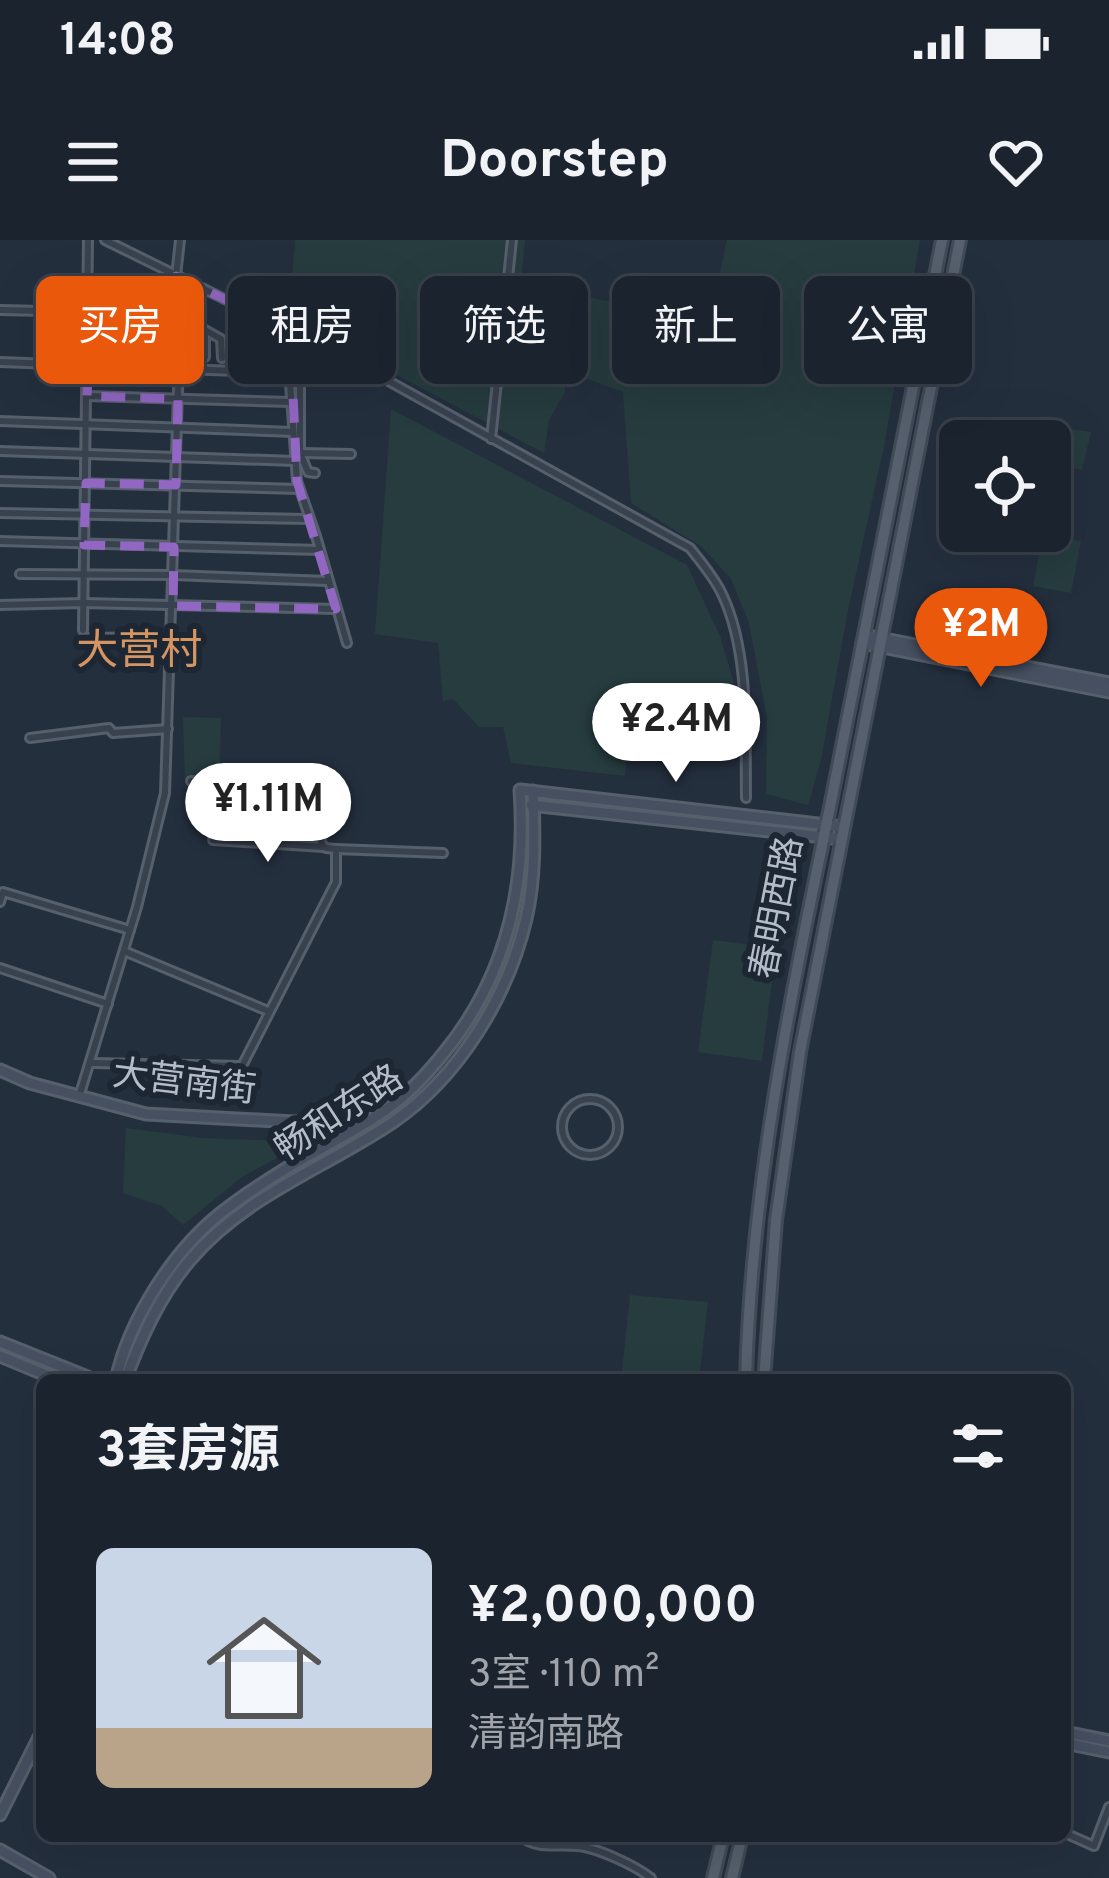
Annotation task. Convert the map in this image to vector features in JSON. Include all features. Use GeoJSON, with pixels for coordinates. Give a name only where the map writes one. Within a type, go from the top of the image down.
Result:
{"type":"FeatureCollection","features":[{"type":"Feature","properties":{"kind":"main road","name":"春明西路"},"geometry":{"type":"LineString","coordinates":[[746,1374],[767,1130],[942,240]]}},
{"type":"Feature","properties":{"kind":"main road","name":"春明西路"},"geometry":{"type":"LineString","coordinates":[[764,1374],[784,1154],[800,1052],[960,240]]}},
{"type":"Feature","properties":{"kind":"main road"},"geometry":{"type":"LineString","coordinates":[[863,639],[1109,683]]}},
{"type":"Feature","properties":{"kind":"main road"},"geometry":{"type":"LineString","coordinates":[[882,642],[1109,692]]}},
{"type":"Feature","properties":{"kind":"main road","name":"畅和东路"},"geometry":{"type":"LineString","coordinates":[[120,1374],[121,1357],[142,1310],[176,1261],[220,1214],[387,1110],[424,1077],[457,1037],[492,979],[510,924],[523,832],[520,790],[533,791],[535,852],[526,919],[499,993],[478,1030],[449,1070],[396,1120],[267,1194],[228,1223],[190,1260],[166,1293],[123,1374]]}},
{"type":"Feature","properties":{"kind":"main road"},"geometry":{"type":"LineString","coordinates":[[533,791],[825,831]]}},
{"type":"Feature","properties":{"kind":"main road"},"geometry":{"type":"LineString","coordinates":[[521,804],[843,833]]}},
{"type":"Feature","properties":{"kind":"main road","name":"大营南街"},"geometry":{"type":"LineString","coordinates":[[0,1070],[146,1114],[331,1124],[351,1131]]}},
{"type":"Feature","properties":{"kind":"main road"},"geometry":{"type":"LineString","coordinates":[[300,1122],[312,1137],[310,1155]]}},
{"type":"Feature","properties":{"kind":"main road"},"geometry":{"type":"LineString","coordinates":[[351,1131],[358,1142]]}},
{"type":"Feature","properties":{"kind":"main road"},"geometry":{"type":"LineString","coordinates":[[0,1342],[79,1374]]}},
{"type":"Feature","properties":{"kind":"main road"},"geometry":{"type":"LineString","coordinates":[[0,1356],[44,1374]]}},
{"type":"Feature","properties":{"kind":"main road"},"geometry":{"type":"LineString","coordinates":[[1071,1733],[1109,1741]]}},
{"type":"Feature","properties":{"kind":"main road"},"geometry":{"type":"LineString","coordinates":[[0,1815],[36,1743]]}},
{"type":"Feature","properties":{"kind":"main road"},"geometry":{"type":"LineString","coordinates":[[1071,1744],[1109,1752]]}},
{"type":"Feature","properties":{"kind":"main road"},"geometry":{"type":"LineString","coordinates":[[713,1878],[722,1842]]}},
{"type":"Feature","properties":{"kind":"main road"},"geometry":{"type":"LineString","coordinates":[[732,1878],[741,1842]]}},
{"type":"Feature","properties":{"kind":"main road"},"geometry":{"type":"LineString","coordinates":[[0,1850],[49,1878]]}},
{"type":"Feature","properties":{"kind":"street"},"geometry":{"type":"LineString","coordinates":[[88,240],[88,276]]}},
{"type":"Feature","properties":{"kind":"street"},"geometry":{"type":"LineString","coordinates":[[105,240],[176,276],[180,240]]}},
{"type":"Feature","properties":{"kind":"street"},"geometry":{"type":"LineString","coordinates":[[491,439],[512,240]]}},
{"type":"Feature","properties":{"kind":"street"},"geometry":{"type":"LineString","coordinates":[[0,310],[36,311]]}},
{"type":"Feature","properties":{"kind":"street"},"geometry":{"type":"LineString","coordinates":[[205,356],[205,330],[221,339],[222,358]]}},
{"type":"Feature","properties":{"kind":"street"},"geometry":{"type":"LineString","coordinates":[[0,362],[36,363]]}},
{"type":"Feature","properties":{"kind":"street"},"geometry":{"type":"LineString","coordinates":[[87,384],[83,634],[172,637]]}},
{"type":"Feature","properties":{"kind":"street"},"geometry":{"type":"LineString","coordinates":[[79,1097],[166,793],[178,384]]}},
{"type":"Feature","properties":{"kind":"street"},"geometry":{"type":"LineString","coordinates":[[290,384],[298,457],[308,472],[315,473]]}},
{"type":"Feature","properties":{"kind":"street"},"geometry":{"type":"LineString","coordinates":[[300,384],[299,489],[347,644]]}},
{"type":"Feature","properties":{"kind":"street"},"geometry":{"type":"LineString","coordinates":[[390,384],[690,548],[720,588],[738,642],[746,798]]}},
{"type":"Feature","properties":{"kind":"street"},"geometry":{"type":"LineString","coordinates":[[87,396],[291,402]]}},
{"type":"Feature","properties":{"kind":"street"},"geometry":{"type":"LineString","coordinates":[[0,422],[293,432]]}},
{"type":"Feature","properties":{"kind":"street"},"geometry":{"type":"LineString","coordinates":[[0,451],[177,457],[351,454]]}},
{"type":"Feature","properties":{"kind":"street"},"geometry":{"type":"LineString","coordinates":[[0,481],[299,489]]}},
{"type":"Feature","properties":{"kind":"street"},"geometry":{"type":"LineString","coordinates":[[0,513],[310,519]]}},
{"type":"Feature","properties":{"kind":"street"},"geometry":{"type":"LineString","coordinates":[[0,541],[320,550]]}},
{"type":"Feature","properties":{"kind":"street"},"geometry":{"type":"LineString","coordinates":[[20,574],[328,581]]}},
{"type":"Feature","properties":{"kind":"street"},"geometry":{"type":"LineString","coordinates":[[0,605],[337,609]]}},
{"type":"Feature","properties":{"kind":"street"},"geometry":{"type":"LineString","coordinates":[[30,738],[110,728],[112,733],[168,729]]}},
{"type":"Feature","properties":{"kind":"street"},"geometry":{"type":"LineString","coordinates":[[191,781],[218,782],[219,820]]}},
{"type":"Feature","properties":{"kind":"street"},"geometry":{"type":"LineString","coordinates":[[319,786],[321,843],[326,848]]}},
{"type":"Feature","properties":{"kind":"street"},"geometry":{"type":"LineString","coordinates":[[213,840],[443,853]]}},
{"type":"Feature","properties":{"kind":"street"},"geometry":{"type":"LineString","coordinates":[[90,1063],[242,1066],[336,881],[336,849]]}},
{"type":"Feature","properties":{"kind":"street"},"geometry":{"type":"LineString","coordinates":[[0,902],[3,892],[130,930]]}},
{"type":"Feature","properties":{"kind":"street"},"geometry":{"type":"LineString","coordinates":[[124,951],[268,1011]]}},
{"type":"Feature","properties":{"kind":"street"},"geometry":{"type":"LineString","coordinates":[[0,968],[108,1004]]}},
{"type":"Feature","properties":{"kind":"street"},"geometry":{"type":"LineString","coordinates":[[600,1101],[617,1120],[616,1138],[596,1155],[577,1152],[563,1138],[562,1119],[574,1103],[600,1101]]}},
{"type":"Feature","properties":{"kind":"street"},"geometry":{"type":"LineString","coordinates":[[1071,1836],[1094,1846],[1109,1807]]}},
{"type":"Feature","properties":{"kind":"street"},"geometry":{"type":"LineString","coordinates":[[527,1842],[584,1846],[651,1878]]}},
{"type":"Feature","properties":{"kind":"highlighted area"},"geometry":{"type":"Polygon","coordinates":[[[176,276],[290,330],[297,481],[336,609],[173,606],[174,547],[84,545],[86,483],[176,485],[178,399],[87,396],[88,364],[179,367],[176,276]]]}},
{"type":"Feature","properties":{"kind":"green space"},"geometry":{"type":"Polygon","coordinates":[[[295,240],[525,240],[522,276],[420,276],[420,384],[565,384],[549,420],[544,453],[396,375],[396,276],[292,276],[295,240]]]}},
{"type":"Feature","properties":{"kind":"green space"},"geometry":{"type":"Polygon","coordinates":[[[727,240],[920,240],[914,276],[804,276],[804,384],[895,384],[821,760],[808,805],[766,794],[767,718],[749,623],[731,579],[702,547],[631,503],[623,392],[588,379],[588,297],[612,302],[612,384],[780,384],[780,276],[719,276],[727,240]]]}},
{"type":"Feature","properties":{"kind":"green space"},"geometry":{"type":"Polygon","coordinates":[[[391,409],[687,565],[720,636],[735,687],[735,755],[629,741],[625,776],[511,763],[503,727],[479,727],[453,699],[443,701],[438,643],[375,634],[391,409]]]}},
{"type":"Feature","properties":{"kind":"green space"},"geometry":{"type":"Polygon","coordinates":[[[1071,429],[1091,432],[1082,470],[1071,468],[1071,429]]]}},
{"type":"Feature","properties":{"kind":"green space"},"geometry":{"type":"Polygon","coordinates":[[[1071,539],[1081,541],[1071,593],[1033,586],[1039,552],[1071,552],[1071,539]]]}},
{"type":"Feature","properties":{"kind":"green space"},"geometry":{"type":"Polygon","coordinates":[[[183,717],[221,718],[219,779],[185,778],[183,717]]]}},
{"type":"Feature","properties":{"kind":"green space"},"geometry":{"type":"Polygon","coordinates":[[[713,940],[776,948],[762,1061],[698,1052],[713,940]]]}},
{"type":"Feature","properties":{"kind":"green space"},"geometry":{"type":"Polygon","coordinates":[[[126,1128],[203,1138],[285,1141],[286,1153],[242,1177],[183,1225],[162,1206],[123,1193],[126,1128]]]}},
{"type":"Feature","properties":{"kind":"green space"},"geometry":{"type":"Polygon","coordinates":[[[630,1295],[708,1302],[700,1374],[622,1374],[630,1295]]]}},
{"type":"Feature","properties":{"kind":"district","name":"大营村"},"geometry":{"type":"Point","coordinates":[139,653]}}]}
